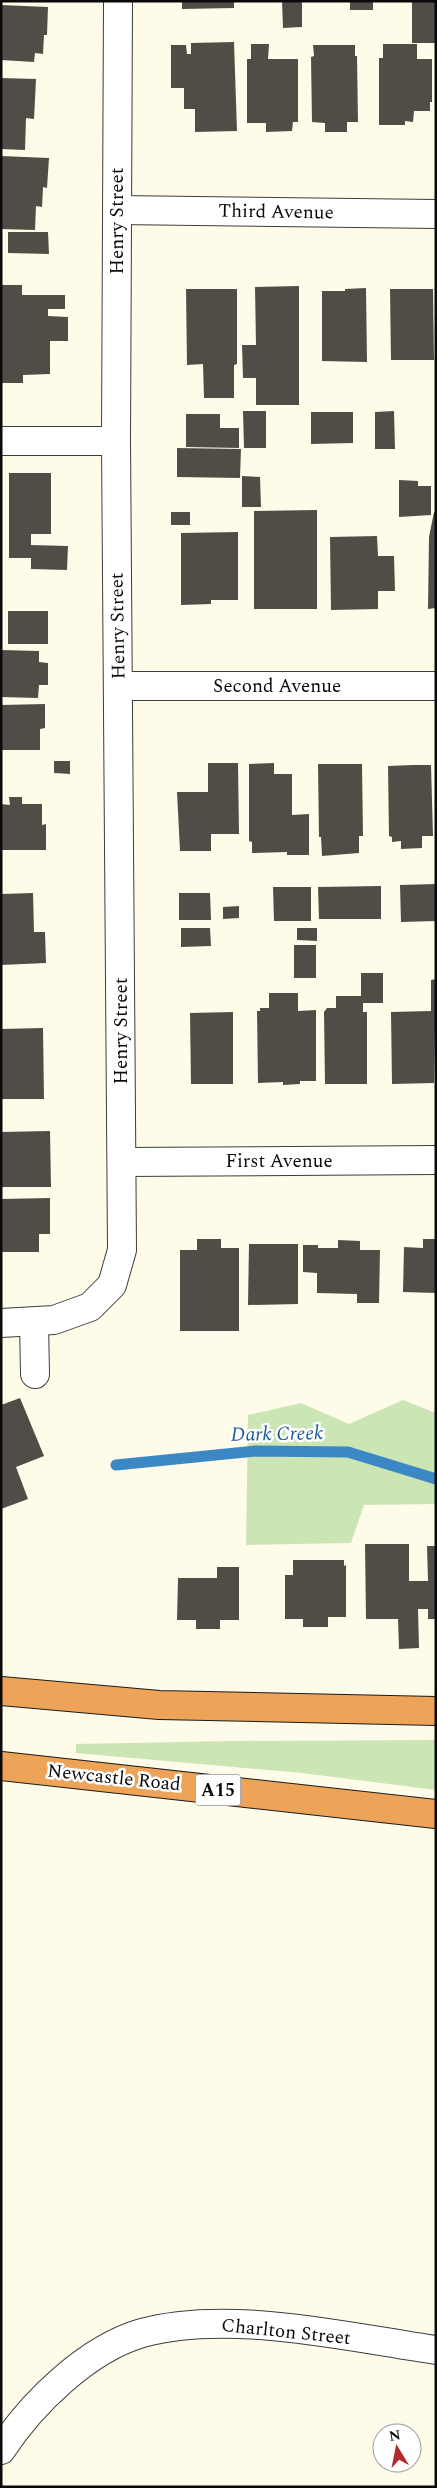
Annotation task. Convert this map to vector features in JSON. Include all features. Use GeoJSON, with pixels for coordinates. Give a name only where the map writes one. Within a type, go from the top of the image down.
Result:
{"type":"FeatureCollection","features":[{"type":"Feature","properties":{"kind":"highway"},"geometry":{"type":"LineString","coordinates":[[1,1691],[168,1705],[436,1711]]}},
{"type":"Feature","properties":{"kind":"highway","name":"Newcastle Road"},"geometry":{"type":"LineString","coordinates":[[1,1766],[436,1814]]}},
{"type":"Feature","properties":{"kind":"street","name":"Henry Street"},"geometry":{"type":"LineString","coordinates":[[1,1323],[54,1320],[90,1307],[112,1285],[122,1250],[116,441],[118,1]]}},
{"type":"Feature","properties":{"kind":"street","name":"Third Avenue"},"geometry":{"type":"LineString","coordinates":[[117,210],[436,214]]}},
{"type":"Feature","properties":{"kind":"street"},"geometry":{"type":"LineString","coordinates":[[1,441],[116,441]]}},
{"type":"Feature","properties":{"kind":"street","name":"Second Avenue"},"geometry":{"type":"LineString","coordinates":[[118,686],[436,686]]}},
{"type":"Feature","properties":{"kind":"street","name":"First Avenue"},"geometry":{"type":"LineString","coordinates":[[122,1162],[436,1160]]}},
{"type":"Feature","properties":{"kind":"street"},"geometry":{"type":"LineString","coordinates":[[34,1322],[35,1374]]}},
{"type":"Feature","properties":{"kind":"street","name":"Charlton Street"},"geometry":{"type":"LineString","coordinates":[[1,2450],[34,2406],[65,2379],[100,2352],[141,2334],[182,2326],[269,2326],[436,2350]]}},
{"type":"Feature","properties":{"kind":"green space"},"geometry":{"type":"Polygon","coordinates":[[[403,1400],[436,1413],[436,1504],[364,1505],[351,1543],[246,1545],[248,1415],[301,1403],[349,1424],[403,1400]]]}},
{"type":"Feature","properties":{"kind":"green space"},"geometry":{"type":"Polygon","coordinates":[[[436,1740],[436,1790],[302,1773],[76,1753],[76,1744],[436,1740]]]}},
{"type":"Feature","properties":{"kind":"building"},"geometry":{"type":"Polygon","coordinates":[[[182,1],[234,1],[234,8],[182,9],[182,1]]]}},
{"type":"Feature","properties":{"kind":"building"},"geometry":{"type":"Polygon","coordinates":[[[282,1],[302,1],[302,27],[283,28],[282,1]]]}},
{"type":"Feature","properties":{"kind":"building"},"geometry":{"type":"Polygon","coordinates":[[[350,1],[373,1],[373,10],[350,10],[350,1]]]}},
{"type":"Feature","properties":{"kind":"building"},"geometry":{"type":"Polygon","coordinates":[[[412,1],[436,1],[436,43],[412,43],[412,1]]]}},
{"type":"Feature","properties":{"kind":"building"},"geometry":{"type":"Polygon","coordinates":[[[1,5],[48,7],[47,35],[44,35],[43,54],[35,53],[34,62],[1,60],[1,5]]]}},
{"type":"Feature","properties":{"kind":"building"},"geometry":{"type":"Polygon","coordinates":[[[234,42],[237,131],[195,132],[195,109],[184,109],[184,88],[171,88],[171,45],[186,45],[187,54],[191,54],[191,43],[234,42]]]}},
{"type":"Feature","properties":{"kind":"building"},"geometry":{"type":"Polygon","coordinates":[[[251,44],[269,44],[268,59],[298,59],[298,122],[293,122],[292,131],[266,132],[266,123],[247,123],[247,59],[251,59],[251,44]]]}},
{"type":"Feature","properties":{"kind":"building"},"geometry":{"type":"Polygon","coordinates":[[[383,44],[417,44],[417,59],[432,59],[432,102],[430,102],[430,111],[414,111],[413,122],[405,121],[405,125],[379,125],[379,58],[383,58],[383,44]]]}},
{"type":"Feature","properties":{"kind":"building"},"geometry":{"type":"Polygon","coordinates":[[[313,45],[355,45],[355,56],[357,56],[358,122],[347,122],[347,132],[325,132],[325,123],[312,122],[311,57],[314,56],[313,45]]]}},
{"type":"Feature","properties":{"kind":"building"},"geometry":{"type":"Polygon","coordinates":[[[1,78],[36,79],[34,119],[26,118],[25,150],[1,149],[1,78]]]}},
{"type":"Feature","properties":{"kind":"building"},"geometry":{"type":"Polygon","coordinates":[[[1,156],[49,158],[47,188],[43,187],[42,207],[36,206],[35,230],[1,229],[1,156]]]}},
{"type":"Feature","properties":{"kind":"building"},"geometry":{"type":"Polygon","coordinates":[[[8,232],[48,232],[49,254],[8,253],[8,232]]]}},
{"type":"Feature","properties":{"kind":"building"},"geometry":{"type":"Polygon","coordinates":[[[1,285],[22,285],[22,295],[65,295],[65,309],[48,309],[48,316],[68,317],[68,341],[50,341],[50,374],[23,375],[23,383],[1,383],[1,285]]]}},
{"type":"Feature","properties":{"kind":"building"},"geometry":{"type":"Polygon","coordinates":[[[299,286],[299,405],[256,405],[256,378],[243,378],[242,345],[256,345],[255,287],[299,286]]]}},
{"type":"Feature","properties":{"kind":"building"},"geometry":{"type":"Polygon","coordinates":[[[366,288],[367,362],[322,361],[322,291],[345,291],[345,289],[366,288]]]}},
{"type":"Feature","properties":{"kind":"building"},"geometry":{"type":"Polygon","coordinates":[[[186,289],[237,289],[237,364],[234,365],[234,398],[204,398],[203,364],[187,365],[186,289]]]}},
{"type":"Feature","properties":{"kind":"building"},"geometry":{"type":"Polygon","coordinates":[[[390,289],[433,289],[434,360],[391,360],[390,289]]]}},
{"type":"Feature","properties":{"kind":"building"},"geometry":{"type":"Polygon","coordinates":[[[243,411],[266,411],[266,448],[244,448],[243,411]]]}},
{"type":"Feature","properties":{"kind":"building"},"geometry":{"type":"Polygon","coordinates":[[[394,411],[395,449],[375,449],[375,412],[394,411]]]}},
{"type":"Feature","properties":{"kind":"building"},"geometry":{"type":"Polygon","coordinates":[[[311,412],[353,412],[353,443],[311,444],[311,412]]]}},
{"type":"Feature","properties":{"kind":"building"},"geometry":{"type":"Polygon","coordinates":[[[186,414],[220,414],[220,428],[239,428],[239,448],[186,447],[186,414]]]}},
{"type":"Feature","properties":{"kind":"building"},"geometry":{"type":"Polygon","coordinates":[[[177,448],[241,449],[240,478],[177,477],[177,448]]]}},
{"type":"Feature","properties":{"kind":"building"},"geometry":{"type":"Polygon","coordinates":[[[9,473],[51,473],[51,534],[31,534],[31,545],[68,546],[67,570],[31,569],[31,558],[9,558],[9,473]]]}},
{"type":"Feature","properties":{"kind":"building"},"geometry":{"type":"Polygon","coordinates":[[[242,476],[260,477],[261,507],[242,507],[242,476]]]}},
{"type":"Feature","properties":{"kind":"building"},"geometry":{"type":"Polygon","coordinates":[[[399,480],[418,481],[418,486],[431,486],[431,515],[399,517],[399,480]]]}},
{"type":"Feature","properties":{"kind":"building"},"geometry":{"type":"Polygon","coordinates":[[[317,510],[317,609],[254,609],[254,511],[317,510]]]}},
{"type":"Feature","properties":{"kind":"building"},"geometry":{"type":"Polygon","coordinates":[[[171,512],[190,512],[190,525],[171,525],[171,512]]]}},
{"type":"Feature","properties":{"kind":"building"},"geometry":{"type":"Polygon","coordinates":[[[434,512],[436,512],[436,608],[428,609],[429,537],[434,512]]]}},
{"type":"Feature","properties":{"kind":"building"},"geometry":{"type":"Polygon","coordinates":[[[238,532],[238,600],[211,600],[211,604],[181,605],[181,533],[238,532]]]}},
{"type":"Feature","properties":{"kind":"building"},"geometry":{"type":"Polygon","coordinates":[[[377,536],[378,556],[394,556],[395,591],[378,591],[378,609],[331,610],[330,537],[377,536]]]}},
{"type":"Feature","properties":{"kind":"building"},"geometry":{"type":"Polygon","coordinates":[[[8,611],[48,611],[48,644],[8,644],[8,611]]]}},
{"type":"Feature","properties":{"kind":"building"},"geometry":{"type":"Polygon","coordinates":[[[1,650],[39,651],[39,662],[48,663],[48,685],[39,685],[38,698],[1,697],[1,650]]]}},
{"type":"Feature","properties":{"kind":"building"},"geometry":{"type":"Polygon","coordinates":[[[45,704],[45,728],[40,729],[40,750],[1,750],[1,705],[45,704]]]}},
{"type":"Feature","properties":{"kind":"building"},"geometry":{"type":"Polygon","coordinates":[[[54,761],[70,761],[70,774],[54,773],[54,761]]]}},
{"type":"Feature","properties":{"kind":"building"},"geometry":{"type":"Polygon","coordinates":[[[208,763],[238,763],[239,834],[211,834],[211,851],[180,851],[177,792],[208,792],[208,763]]]}},
{"type":"Feature","properties":{"kind":"building"},"geometry":{"type":"Polygon","coordinates":[[[274,763],[274,774],[292,774],[292,815],[309,814],[309,855],[287,855],[287,852],[252,853],[252,842],[249,841],[249,764],[274,763]]]}},
{"type":"Feature","properties":{"kind":"building"},"geometry":{"type":"Polygon","coordinates":[[[318,764],[362,764],[363,836],[359,836],[359,853],[322,856],[321,837],[319,837],[318,764]]]}},
{"type":"Feature","properties":{"kind":"building"},"geometry":{"type":"Polygon","coordinates":[[[431,765],[433,836],[422,836],[422,848],[401,849],[401,841],[392,842],[392,837],[389,836],[388,766],[431,765]]]}},
{"type":"Feature","properties":{"kind":"building"},"geometry":{"type":"Polygon","coordinates":[[[9,797],[22,797],[22,804],[42,804],[42,825],[46,824],[46,850],[1,850],[1,804],[10,805],[9,797]]]}},
{"type":"Feature","properties":{"kind":"building"},"geometry":{"type":"Polygon","coordinates":[[[436,884],[436,921],[401,922],[400,885],[436,884]]]}},
{"type":"Feature","properties":{"kind":"building"},"geometry":{"type":"Polygon","coordinates":[[[381,886],[381,919],[319,919],[318,887],[381,886]]]}},
{"type":"Feature","properties":{"kind":"building"},"geometry":{"type":"Polygon","coordinates":[[[273,887],[311,887],[311,921],[274,921],[273,887]]]}},
{"type":"Feature","properties":{"kind":"building"},"geometry":{"type":"Polygon","coordinates":[[[33,893],[34,932],[45,932],[46,963],[1,965],[1,894],[33,893]]]}},
{"type":"Feature","properties":{"kind":"building"},"geometry":{"type":"Polygon","coordinates":[[[179,893],[210,893],[211,920],[179,920],[179,893]]]}},
{"type":"Feature","properties":{"kind":"building"},"geometry":{"type":"Polygon","coordinates":[[[239,906],[239,918],[223,919],[223,907],[239,906]]]}},
{"type":"Feature","properties":{"kind":"building"},"geometry":{"type":"Polygon","coordinates":[[[181,928],[210,928],[211,946],[181,947],[181,928]]]}},
{"type":"Feature","properties":{"kind":"building"},"geometry":{"type":"Polygon","coordinates":[[[297,928],[317,928],[317,941],[297,940],[297,928]]]}},
{"type":"Feature","properties":{"kind":"building"},"geometry":{"type":"Polygon","coordinates":[[[294,945],[316,945],[316,978],[294,978],[294,945]]]}},
{"type":"Feature","properties":{"kind":"building"},"geometry":{"type":"Polygon","coordinates":[[[361,973],[383,973],[383,1003],[363,1003],[363,1012],[367,1012],[367,1084],[325,1084],[324,1012],[327,1008],[336,1008],[336,996],[361,996],[361,973]]]}},
{"type":"Feature","properties":{"kind":"building"},"geometry":{"type":"Polygon","coordinates":[[[436,979],[434,1083],[392,1084],[391,1012],[431,1011],[431,980],[436,979]]]}},
{"type":"Feature","properties":{"kind":"building"},"geometry":{"type":"Polygon","coordinates":[[[269,993],[298,993],[298,1011],[316,1010],[316,1081],[300,1081],[300,1084],[283,1085],[283,1082],[258,1083],[257,1011],[260,1011],[260,1008],[269,1008],[269,993]]]}},
{"type":"Feature","properties":{"kind":"building"},"geometry":{"type":"Polygon","coordinates":[[[233,1012],[233,1084],[191,1084],[190,1013],[233,1012]]]}},
{"type":"Feature","properties":{"kind":"building"},"geometry":{"type":"Polygon","coordinates":[[[43,1028],[44,1099],[1,1099],[1,1029],[43,1028]]]}},
{"type":"Feature","properties":{"kind":"building"},"geometry":{"type":"Polygon","coordinates":[[[50,1131],[51,1187],[1,1187],[1,1132],[50,1131]]]}},
{"type":"Feature","properties":{"kind":"building"},"geometry":{"type":"Polygon","coordinates":[[[50,1198],[50,1234],[39,1234],[39,1252],[1,1252],[1,1199],[50,1198]]]}},
{"type":"Feature","properties":{"kind":"building"},"geometry":{"type":"Polygon","coordinates":[[[197,1239],[221,1239],[221,1248],[239,1248],[239,1331],[180,1331],[180,1250],[197,1250],[197,1239]]]}},
{"type":"Feature","properties":{"kind":"building"},"geometry":{"type":"Polygon","coordinates":[[[423,1239],[436,1239],[436,1293],[403,1292],[404,1247],[423,1248],[423,1239]]]}},
{"type":"Feature","properties":{"kind":"building"},"geometry":{"type":"Polygon","coordinates":[[[338,1240],[360,1241],[360,1250],[380,1250],[379,1303],[357,1303],[357,1294],[317,1293],[317,1273],[303,1272],[303,1245],[318,1245],[318,1248],[338,1248],[338,1240]]]}},
{"type":"Feature","properties":{"kind":"building"},"geometry":{"type":"Polygon","coordinates":[[[249,1244],[298,1244],[298,1304],[248,1305],[249,1244]]]}},
{"type":"Feature","properties":{"kind":"building"},"geometry":{"type":"Polygon","coordinates":[[[20,1398],[44,1456],[16,1467],[28,1499],[1,1509],[1,1405],[20,1398]]]}},
{"type":"Feature","properties":{"kind":"building"},"geometry":{"type":"Polygon","coordinates":[[[365,1544],[409,1544],[409,1581],[428,1581],[427,1546],[436,1546],[436,1619],[428,1619],[428,1609],[418,1609],[419,1648],[399,1649],[398,1619],[366,1619],[365,1544]]]}},
{"type":"Feature","properties":{"kind":"building"},"geometry":{"type":"Polygon","coordinates":[[[293,1560],[344,1560],[344,1566],[346,1565],[346,1617],[328,1617],[328,1627],[303,1627],[303,1619],[285,1619],[285,1575],[293,1575],[293,1560]]]}},
{"type":"Feature","properties":{"kind":"building"},"geometry":{"type":"Polygon","coordinates":[[[217,1567],[239,1567],[239,1620],[220,1620],[220,1629],[196,1629],[196,1620],[177,1620],[178,1578],[217,1578],[217,1567]]]}},
{"type":"Feature","properties":{"kind":"waterway","name":"Dark Creek"},"geometry":{"type":"LineString","coordinates":[[116,1465],[256,1451],[348,1452],[436,1479]]}}]}
